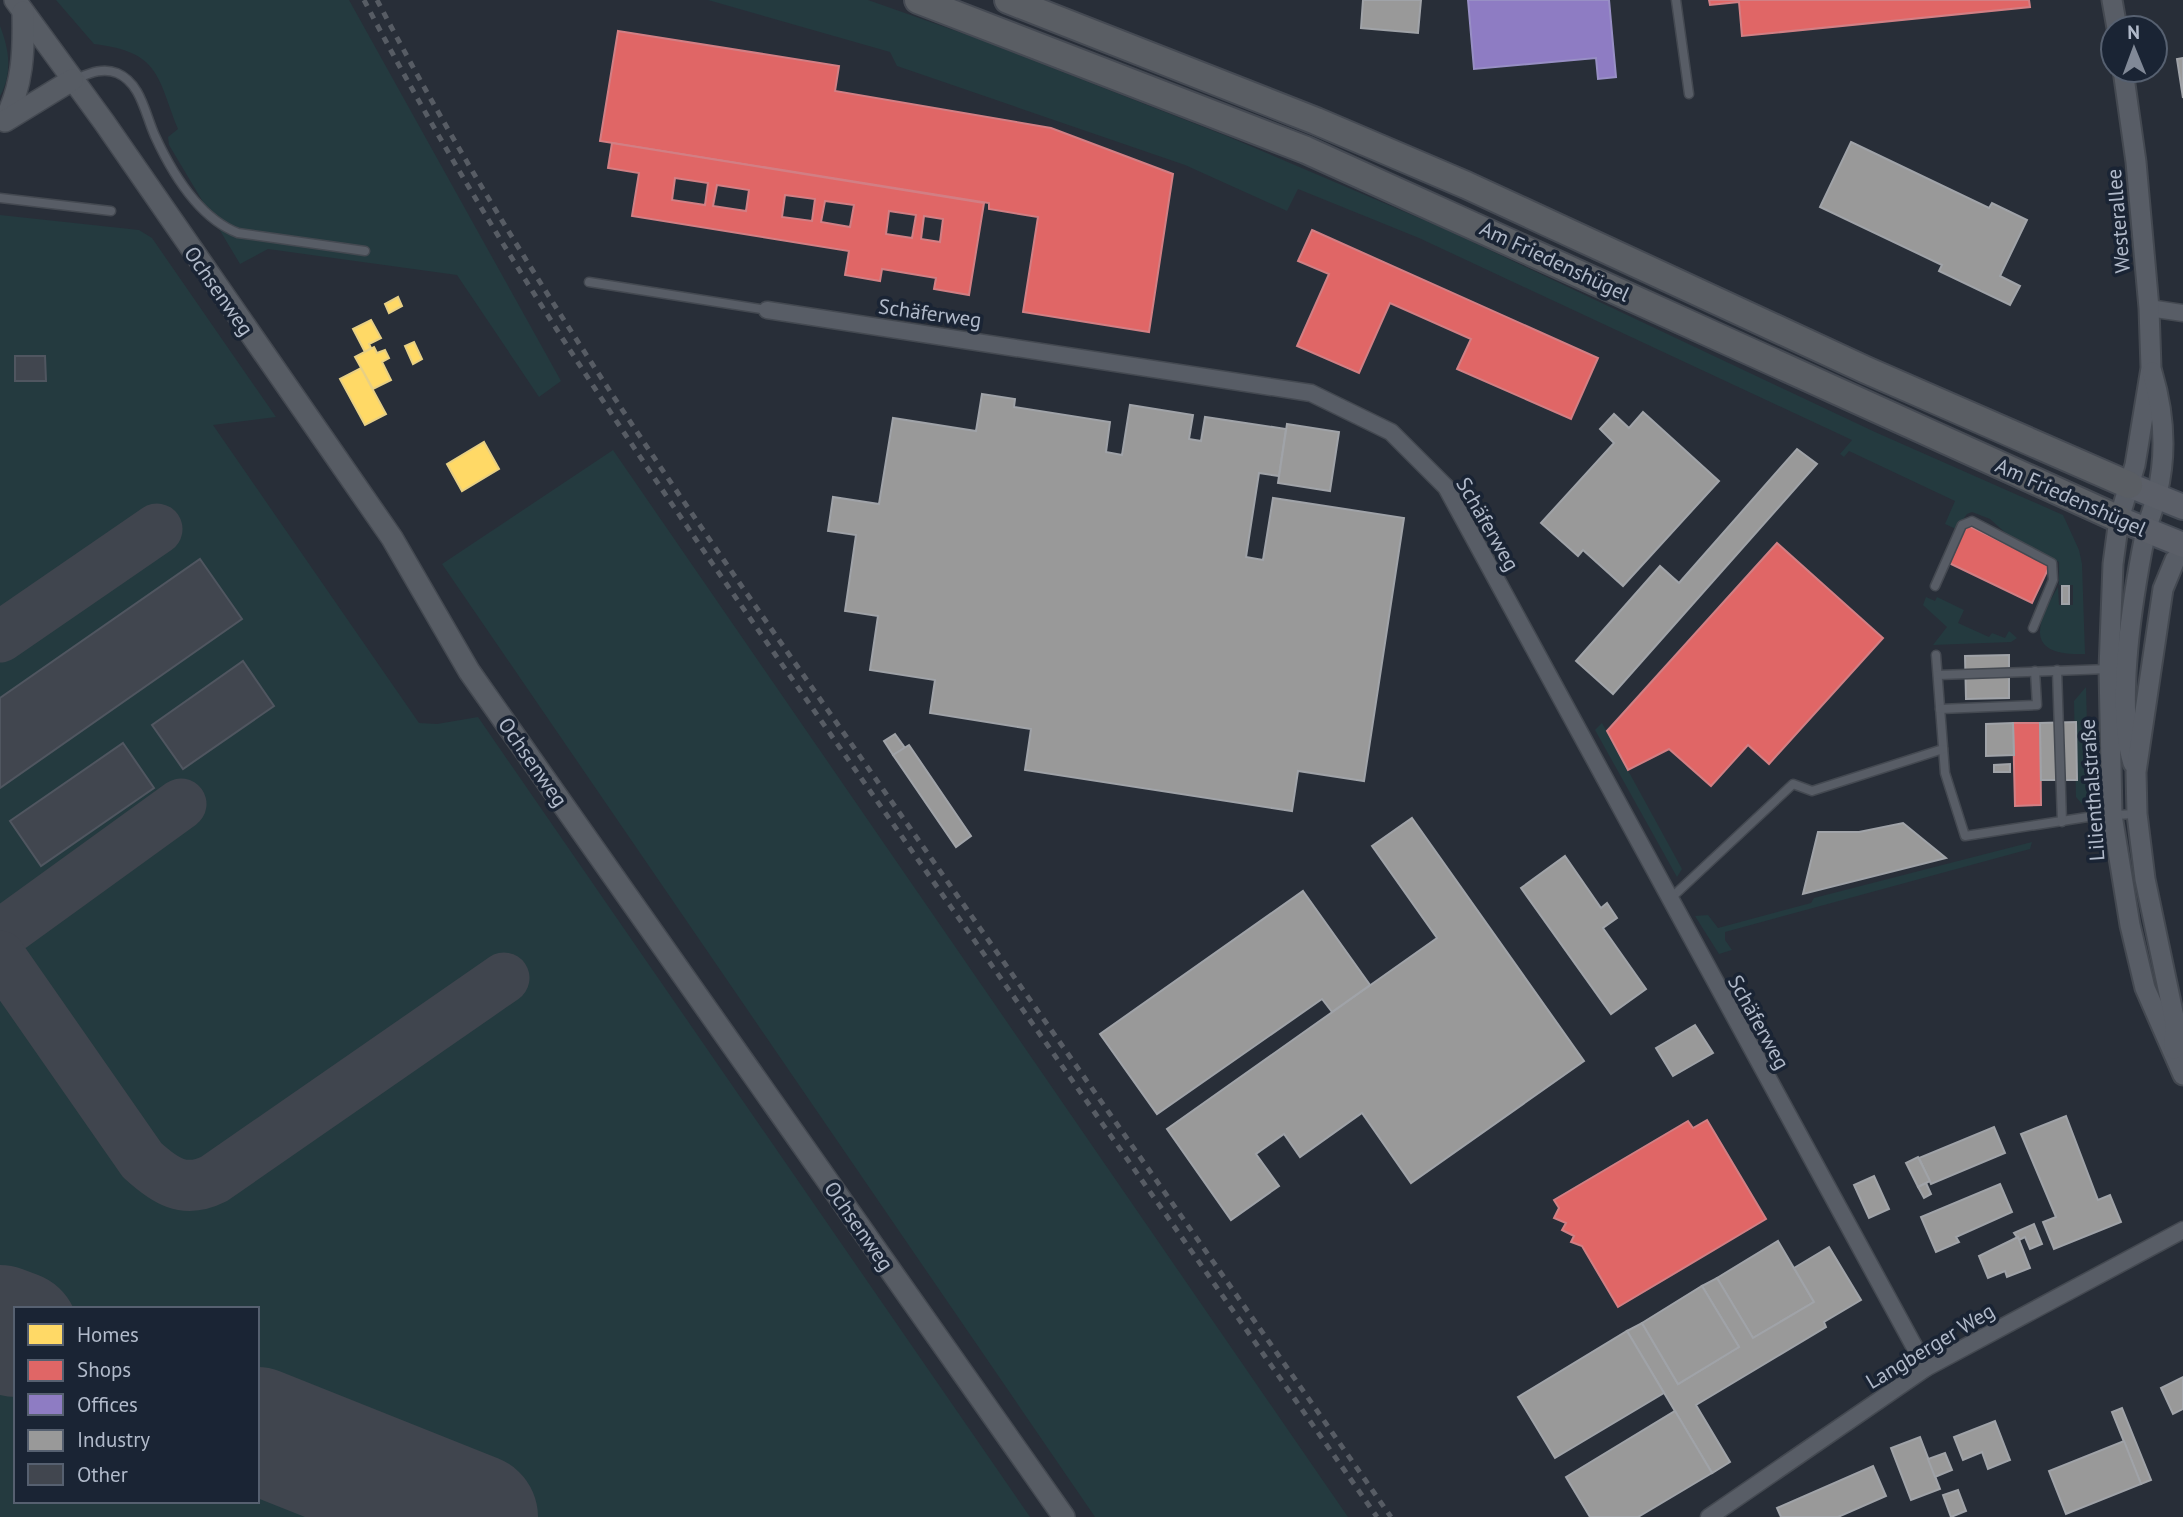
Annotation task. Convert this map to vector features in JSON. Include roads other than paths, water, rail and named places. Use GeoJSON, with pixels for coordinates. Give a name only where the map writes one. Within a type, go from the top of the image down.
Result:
{"type":"FeatureCollection","features":[{"type":"Feature","properties":{"kind":"highway","name":"Am Friedenshügel"},"geometry":{"type":"LineString","coordinates":[[918,0],[1307,150],[2119,519]]}},
{"type":"Feature","properties":{"kind":"highway","name":"Am Friedenshügel"},"geometry":{"type":"LineString","coordinates":[[1008,0],[1174,63],[1366,142],[2129,485]]}},
{"type":"Feature","properties":{"kind":"main road","name":"Ochsenweg"},"geometry":{"type":"LineString","coordinates":[[19,6],[392,538],[469,671],[1064,1517]]}},
{"type":"Feature","properties":{"kind":"main road"},"geometry":{"type":"LineString","coordinates":[[2,122],[16,97],[21,74],[19,6]]}},
{"type":"Feature","properties":{"kind":"main road"},"geometry":{"type":"LineString","coordinates":[[2,122],[72,80]]}},
{"type":"Feature","properties":{"kind":"main road","name":"Am Friedenshügel"},"geometry":{"type":"LineString","coordinates":[[2129,485],[2183,507]]}},
{"type":"Feature","properties":{"kind":"main road","name":"Am Friedenshügel"},"geometry":{"type":"LineString","coordinates":[[2119,519],[2183,545]]}},
{"type":"Feature","properties":{"kind":"street","name":"Westerallee"},"geometry":{"type":"LineString","coordinates":[[2119,519],[2136,465],[2151,368],[2149,308],[2136,162],[2125,84]]}},
{"type":"Feature","properties":{"kind":"street"},"geometry":{"type":"LineString","coordinates":[[2149,308],[2183,313]]}},
{"type":"Feature","properties":{"kind":"street","name":"Schäferweg"},"geometry":{"type":"LineString","coordinates":[[767,310],[1311,393],[1391,432],[1446,488],[1926,1368]]}},
{"type":"Feature","properties":{"kind":"street","name":"Westerallee"},"geometry":{"type":"LineString","coordinates":[[2146,531],[2163,468],[2162,415],[2151,368]]}},
{"type":"Feature","properties":{"kind":"street","name":"Lilienthalstraße"},"geometry":{"type":"LineString","coordinates":[[2119,519],[2113,564],[2109,669],[2112,815],[2130,925],[2146,988],[2159,1026],[2175,1049]]}},
{"type":"Feature","properties":{"kind":"street","name":"Lilienthalstraße"},"geometry":{"type":"LineString","coordinates":[[2136,772],[2127,744],[2126,699],[2137,580],[2146,531]]}},
{"type":"Feature","properties":{"kind":"street","name":"Lilienthalstraße"},"geometry":{"type":"LineString","coordinates":[[2183,552],[2175,560],[2163,589],[2136,772],[2137,814],[2145,879],[2175,1022],[2175,1049],[2183,1075]]}},
{"type":"Feature","properties":{"kind":"street","name":"Langberger Weg"},"geometry":{"type":"LineString","coordinates":[[1709,1517],[1926,1368],[2183,1230]]}},
{"type":"Feature","properties":{"kind":"lane"},"geometry":{"type":"LineString","coordinates":[[1676,0],[1689,94]]}},
{"type":"Feature","properties":{"kind":"lane"},"geometry":{"type":"LineString","coordinates":[[72,80],[103,71],[115,72],[128,80],[139,94],[157,140],[198,205],[224,228],[238,233],[365,251]]}},
{"type":"Feature","properties":{"kind":"lane"},"geometry":{"type":"LineString","coordinates":[[0,198],[111,211]]}},
{"type":"Feature","properties":{"kind":"lane","name":"Schäferweg"},"geometry":{"type":"LineString","coordinates":[[589,282],[767,310]]}},
{"type":"Feature","properties":{"kind":"lane"},"geometry":{"type":"LineString","coordinates":[[1935,586],[1962,525],[1972,521],[2052,563],[2053,580],[2033,628]]}},
{"type":"Feature","properties":{"kind":"lane"},"geometry":{"type":"LineString","coordinates":[[1936,655],[1945,773],[1965,836],[2112,815],[2137,814]]}},
{"type":"Feature","properties":{"kind":"lane"},"geometry":{"type":"LineString","coordinates":[[1938,675],[2109,669]]}},
{"type":"Feature","properties":{"kind":"lane"},"geometry":{"type":"LineString","coordinates":[[2057,670],[2062,822]]}},
{"type":"Feature","properties":{"kind":"lane"},"geometry":{"type":"LineString","coordinates":[[1940,709],[2037,705],[2035,671]]}},
{"type":"Feature","properties":{"kind":"lane"},"geometry":{"type":"LineString","coordinates":[[1669,900],[1793,784],[1812,791],[1943,749]]}},
{"type":"Feature","properties":{"kind":"railway"},"geometry":{"type":"LineString","coordinates":[[364,0],[416,96],[527,283],[646,465],[831,735],[1377,1517]]}},
{"type":"Feature","properties":{"kind":"railway"},"geometry":{"type":"LineString","coordinates":[[377,0],[429,97],[485,192],[662,470],[1391,1517]]}}]}
